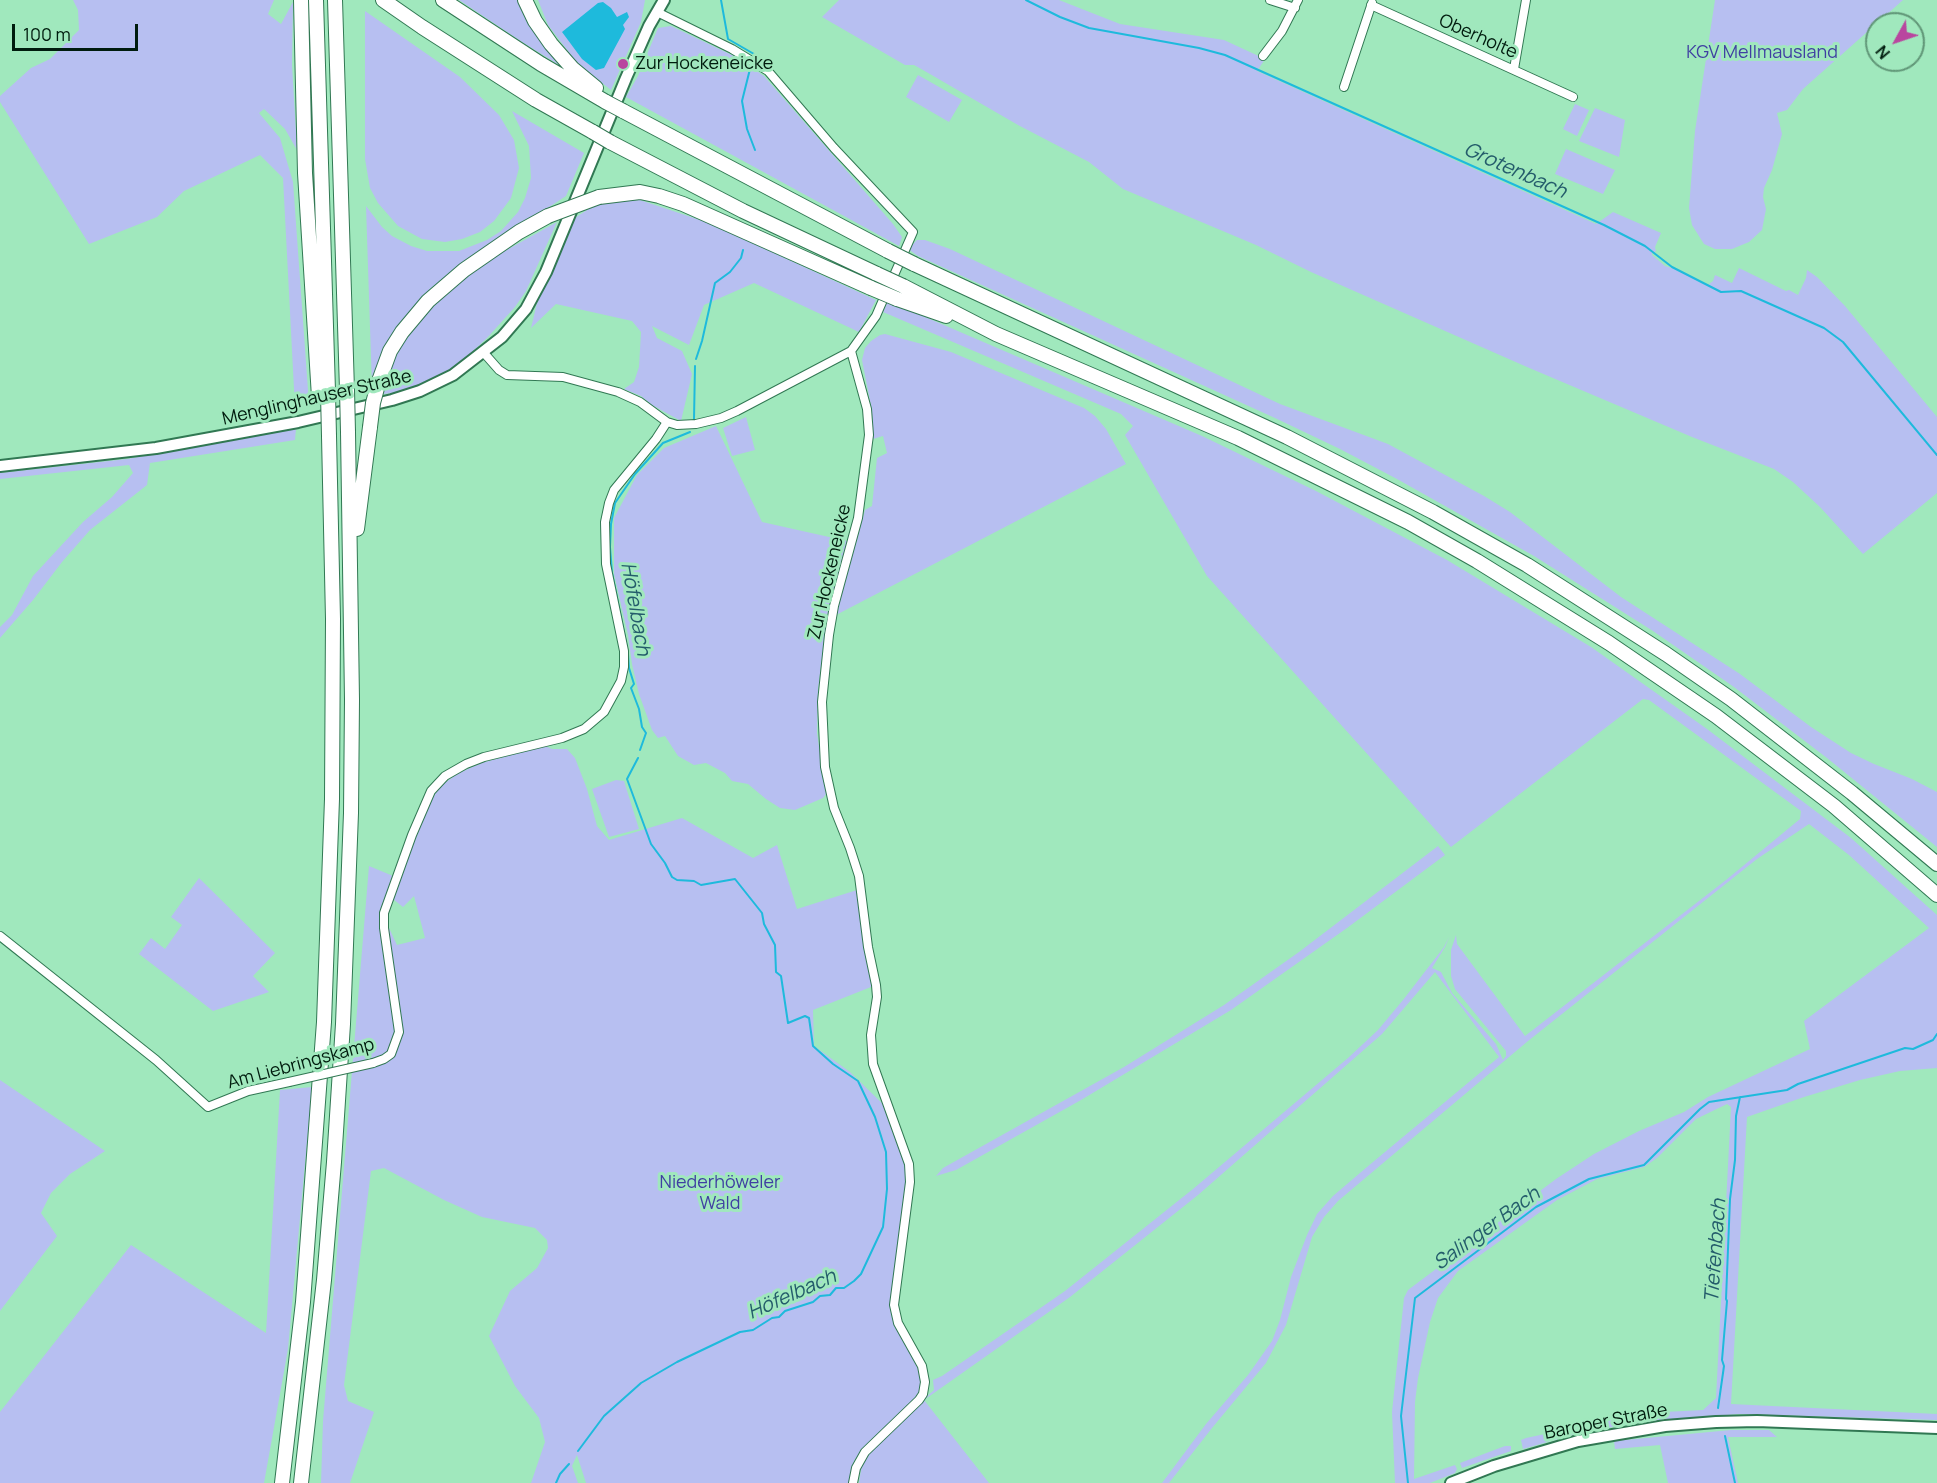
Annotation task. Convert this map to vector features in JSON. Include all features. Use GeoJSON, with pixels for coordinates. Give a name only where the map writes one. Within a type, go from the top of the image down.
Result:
{"type":"FeatureCollection","features":[{"type":"Feature","properties":{"kind":"highway"},"geometry":{"type":"LineString","coordinates":[[282,1483],[303,1302],[324,1022],[332,799],[333,619],[328,440],[306,194],[300,0]]}},
{"type":"Feature","properties":{"kind":"highway"},"geometry":{"type":"LineString","coordinates":[[316,0],[323,395]]}},
{"type":"Feature","properties":{"kind":"highway"},"geometry":{"type":"LineString","coordinates":[[384,0],[526,94],[610,142],[743,211],[877,274],[900,292],[1247,442],[1408,522],[1495,572],[1609,643],[1716,716],[1834,806],[1937,895]]}},
{"type":"Feature","properties":{"kind":"highway"},"geometry":{"type":"LineString","coordinates":[[443,0],[541,64],[888,251],[1310,448],[1434,512],[1527,565],[1666,654],[1731,699],[1852,793],[1937,864]]}},
{"type":"Feature","properties":{"kind":"highway"},"geometry":{"type":"LineString","coordinates":[[525,0],[535,21],[551,44],[573,69],[607,99]]}},
{"type":"Feature","properties":{"kind":"highway"},"geometry":{"type":"LineString","coordinates":[[302,1483],[325,1269],[343,1024],[351,813],[352,600],[335,3]]}},
{"type":"Feature","properties":{"kind":"highway"},"geometry":{"type":"LineString","coordinates":[[352,600],[360,500],[373,403],[390,351],[420,309],[464,270],[519,232],[548,216],[599,197],[640,192],[683,204],[871,288],[900,292]]}},
{"type":"Feature","properties":{"kind":"street","name":"Menglinghauser Straße"},"geometry":{"type":"LineString","coordinates":[[0,466],[88,457],[216,438],[381,403],[420,391],[453,375],[502,337],[526,309],[546,273],[623,84],[664,0]]}},
{"type":"Feature","properties":{"kind":"street"},"geometry":{"type":"LineString","coordinates":[[1263,56],[1276,41],[1297,4],[1270,0]]}},
{"type":"Feature","properties":{"kind":"street"},"geometry":{"type":"LineString","coordinates":[[1514,69],[1526,0]]}},
{"type":"Feature","properties":{"kind":"street"},"geometry":{"type":"LineString","coordinates":[[1344,87],[1372,3]]}},
{"type":"Feature","properties":{"kind":"street","name":"Oberholte"},"geometry":{"type":"LineString","coordinates":[[1372,3],[1573,97]]}},
{"type":"Feature","properties":{"kind":"street"},"geometry":{"type":"LineString","coordinates":[[484,353],[503,373],[563,377],[618,392],[640,402],[667,422],[689,425],[721,418],[850,351],[876,316],[912,232],[834,148],[768,71],[732,49],[657,12]]}},
{"type":"Feature","properties":{"kind":"street","name":"Zur Hockeneicke"},"geometry":{"type":"LineString","coordinates":[[850,351],[867,409],[869,435],[858,518],[828,635],[822,729],[829,789],[859,876],[868,947],[876,985],[877,997],[871,1035],[873,1064],[909,1164],[910,1182],[894,1305],[905,1338],[922,1366],[926,1382],[919,1400],[865,1452],[856,1468],[853,1483]]}},
{"type":"Feature","properties":{"kind":"street","name":"Am Liebringskamp"},"geometry":{"type":"LineString","coordinates":[[0,936],[156,1060],[208,1107],[248,1091],[373,1063],[391,1054],[399,1032],[385,936],[384,913],[412,834],[431,791],[445,776],[484,757],[562,738],[584,729],[604,712],[621,681],[624,667],[624,651],[606,564],[605,522],[609,503],[614,490],[667,422]]}},
{"type":"Feature","properties":{"kind":"street","name":"Baroper Straße"},"geometry":{"type":"LineString","coordinates":[[1451,1483],[1494,1466],[1578,1441],[1686,1424],[1773,1422],[1937,1428]]}},
{"type":"Feature","properties":{"kind":"green space"},"geometry":{"type":"Polygon","coordinates":[[[73,0],[274,0],[268,14],[281,24],[293,2],[292,65],[297,150],[285,129],[264,109],[259,113],[280,138],[293,182],[309,404],[295,408],[283,178],[260,155],[184,191],[157,217],[89,244],[0,102],[0,96],[31,68],[50,59],[79,30],[78,10],[73,0]]]}},
{"type":"Feature","properties":{"kind":"green space"},"geometry":{"type":"Polygon","coordinates":[[[459,0],[521,0],[572,73],[522,42],[459,0]]]}},
{"type":"Feature","properties":{"kind":"green space"},"geometry":{"type":"Polygon","coordinates":[[[538,0],[645,0],[641,22],[611,90],[577,63],[548,25],[538,0]]]}},
{"type":"Feature","properties":{"kind":"green space"},"geometry":{"type":"Polygon","coordinates":[[[839,0],[1059,0],[1120,24],[1224,40],[1265,59],[1257,71],[1596,224],[1613,212],[1661,233],[1655,247],[1656,251],[1652,255],[1665,266],[1708,285],[1713,281],[1715,275],[1732,283],[1739,268],[1798,295],[1807,270],[1845,306],[1937,417],[1937,493],[1863,554],[1820,507],[1793,482],[1774,469],[1527,367],[1311,272],[1256,245],[1123,189],[1089,162],[1018,125],[914,65],[905,65],[822,17],[839,0]]]}},
{"type":"Feature","properties":{"kind":"green space","name":"KGV Mellmausland"},"geometry":{"type":"Polygon","coordinates":[[[1715,0],[1903,0],[1890,12],[1865,12],[1865,34],[1803,89],[1787,110],[1777,113],[1782,134],[1772,170],[1764,188],[1763,197],[1766,209],[1762,230],[1749,242],[1732,249],[1715,249],[1704,244],[1692,225],[1689,208],[1695,131],[1715,0]]]}},
{"type":"Feature","properties":{"kind":"green space"},"geometry":{"type":"Polygon","coordinates":[[[365,11],[460,77],[499,115],[514,140],[519,168],[511,198],[494,221],[480,232],[445,242],[422,239],[398,226],[378,203],[370,188],[365,159],[365,11]]]}},
{"type":"Feature","properties":{"kind":"green space"},"geometry":{"type":"Polygon","coordinates":[[[671,26],[736,57],[764,76],[893,224],[902,237],[899,246],[626,97],[638,76],[658,28],[671,26]]]}},
{"type":"Feature","properties":{"kind":"green space"},"geometry":{"type":"Polygon","coordinates":[[[918,75],[962,100],[949,122],[906,97],[918,75]]]}},
{"type":"Feature","properties":{"kind":"green space"},"geometry":{"type":"Polygon","coordinates":[[[1575,104],[1589,110],[1577,136],[1563,129],[1575,104]]]}},
{"type":"Feature","properties":{"kind":"green space"},"geometry":{"type":"Polygon","coordinates":[[[1595,108],[1625,120],[1619,157],[1579,141],[1595,108]]]}},
{"type":"Feature","properties":{"kind":"green space"},"geometry":{"type":"Polygon","coordinates":[[[512,111],[584,153],[566,196],[459,266],[430,289],[407,315],[389,345],[372,388],[366,206],[392,236],[427,251],[459,251],[487,240],[501,231],[518,212],[531,178],[529,146],[512,111]]]}},
{"type":"Feature","properties":{"kind":"green space"},"geometry":{"type":"Polygon","coordinates":[[[1566,149],[1615,170],[1603,194],[1555,174],[1566,149]]]}},
{"type":"Feature","properties":{"kind":"green space"},"geometry":{"type":"Polygon","coordinates":[[[640,200],[709,223],[876,300],[859,332],[754,283],[704,305],[689,345],[652,326],[657,338],[682,351],[692,374],[681,421],[652,405],[641,396],[624,389],[634,382],[639,367],[641,332],[632,321],[556,304],[531,328],[537,303],[573,219],[598,203],[640,200]]]}},
{"type":"Feature","properties":{"kind":"green space"},"geometry":{"type":"Polygon","coordinates":[[[557,222],[526,291],[487,338],[457,366],[436,378],[403,392],[383,394],[390,367],[405,339],[425,312],[450,288],[503,252],[557,222]]]}},
{"type":"Feature","properties":{"kind":"green space"},"geometry":{"type":"Polygon","coordinates":[[[917,240],[925,240],[950,249],[1280,404],[1388,444],[1484,496],[1510,512],[1621,597],[1740,674],[1811,727],[1851,753],[1937,792],[1937,847],[1827,758],[1734,687],[1653,631],[1534,556],[1340,449],[918,256],[908,249],[917,240]]]}},
{"type":"Feature","properties":{"kind":"green space"},"geometry":{"type":"Polygon","coordinates":[[[888,301],[1202,436],[1316,491],[1447,560],[1591,647],[1707,729],[1851,838],[1937,915],[1937,1068],[1900,1071],[1860,1080],[1747,1117],[1731,1404],[1937,1414],[1937,1420],[1739,1414],[1634,1423],[1579,1433],[1523,1449],[1521,1440],[1526,1438],[1644,1413],[1703,1410],[1716,1398],[1731,1107],[1727,1104],[1696,1119],[1657,1158],[1644,1167],[1597,1179],[1557,1200],[1458,1271],[1438,1298],[1430,1322],[1418,1378],[1415,1402],[1414,1479],[1455,1465],[1457,1469],[1455,1473],[1430,1483],[1395,1483],[1392,1412],[1404,1298],[1408,1290],[1556,1179],[1594,1154],[1810,1049],[1804,1021],[1929,928],[1849,855],[1809,824],[1757,859],[1528,1041],[1338,1201],[1324,1217],[1312,1237],[1286,1325],[1266,1363],[1169,1483],[1162,1483],[1206,1424],[1248,1375],[1272,1341],[1291,1277],[1317,1214],[1333,1196],[1499,1057],[1435,972],[1382,1034],[1198,1195],[1070,1297],[924,1400],[989,1483],[859,1483],[862,1463],[875,1444],[934,1390],[933,1380],[1065,1291],[1193,1189],[1348,1058],[1378,1030],[1444,947],[1449,937],[1445,947],[1432,968],[1441,972],[1452,993],[1496,1044],[1503,1060],[1506,1051],[1455,989],[1451,976],[1451,950],[1456,935],[1457,944],[1525,1036],[1726,880],[1800,819],[1801,811],[1649,700],[1643,699],[1451,847],[1207,576],[1125,435],[1133,426],[1121,414],[883,312],[888,301]]]}},
{"type":"Feature","properties":{"kind":"green space"},"geometry":{"type":"Polygon","coordinates":[[[885,334],[951,352],[1084,408],[1095,416],[1106,429],[1126,464],[836,615],[865,510],[872,506],[877,458],[887,453],[883,436],[873,439],[872,411],[862,360],[865,348],[871,341],[885,334]]]}},
{"type":"Feature","properties":{"kind":"green space"},"geometry":{"type":"Polygon","coordinates":[[[746,417],[755,450],[732,456],[723,428],[746,417]]]}},
{"type":"Feature","properties":{"kind":"green space"},"geometry":{"type":"Polygon","coordinates":[[[716,426],[762,522],[847,541],[828,610],[818,690],[817,733],[826,794],[823,798],[795,810],[780,808],[748,784],[732,781],[725,773],[706,763],[694,765],[678,756],[665,736],[658,738],[652,730],[639,694],[632,664],[614,574],[614,518],[637,475],[664,448],[716,426]]]}},
{"type":"Feature","properties":{"kind":"green space"},"geometry":{"type":"Polygon","coordinates":[[[296,429],[295,440],[150,463],[147,485],[90,530],[0,638],[0,627],[12,615],[33,576],[133,473],[129,465],[0,479],[0,473],[127,459],[296,429]]]}},
{"type":"Feature","properties":{"kind":"green space","name":"Niederhöweler Wald"},"geometry":{"type":"Polygon","coordinates":[[[545,746],[552,749],[567,749],[575,758],[587,789],[597,826],[609,840],[682,818],[753,858],[777,845],[797,909],[857,890],[876,985],[813,1010],[814,1046],[850,1072],[889,1110],[909,1164],[896,1314],[891,1315],[920,1370],[922,1381],[918,1395],[863,1449],[854,1461],[850,1483],[586,1483],[577,1455],[572,1466],[578,1483],[531,1483],[545,1442],[539,1418],[515,1386],[489,1336],[510,1291],[537,1268],[548,1248],[547,1240],[535,1228],[482,1217],[384,1168],[371,1171],[344,1385],[348,1401],[374,1412],[350,1483],[321,1483],[323,1421],[369,866],[393,876],[382,913],[397,945],[425,938],[414,896],[403,907],[393,899],[420,824],[438,788],[457,774],[481,763],[545,746]]]}},
{"type":"Feature","properties":{"kind":"green space"},"geometry":{"type":"Polygon","coordinates":[[[616,780],[624,781],[639,829],[609,837],[592,789],[616,780]]]}},
{"type":"Feature","properties":{"kind":"green space"},"geometry":{"type":"Polygon","coordinates":[[[1438,846],[1445,855],[1231,1010],[1081,1100],[956,1170],[936,1176],[943,1168],[1124,1067],[1224,1005],[1299,952],[1438,846]]]}},
{"type":"Feature","properties":{"kind":"green space"},"geometry":{"type":"Polygon","coordinates":[[[199,878],[275,953],[253,976],[269,992],[213,1011],[139,954],[151,938],[165,949],[182,925],[171,917],[199,878]]]}},
{"type":"Feature","properties":{"kind":"green space"},"geometry":{"type":"Polygon","coordinates":[[[0,1080],[105,1151],[70,1174],[51,1193],[41,1213],[57,1236],[0,1311],[0,1080]]]}},
{"type":"Feature","properties":{"kind":"green space"},"geometry":{"type":"Polygon","coordinates":[[[312,1087],[288,1349],[264,1483],[0,1483],[0,1412],[131,1245],[266,1333],[280,1090],[312,1087]]]}},
{"type":"Feature","properties":{"kind":"green space"},"geometry":{"type":"Polygon","coordinates":[[[1731,1430],[1769,1430],[1777,1437],[1728,1437],[1738,1483],[1668,1483],[1660,1445],[1615,1449],[1614,1441],[1731,1430]]]}},
{"type":"Feature","properties":{"kind":"green space"},"geometry":{"type":"Polygon","coordinates":[[[1505,1446],[1511,1446],[1511,1451],[1462,1468],[1460,1463],[1505,1446]]]}},
{"type":"Feature","properties":{"kind":"shaded area"},"geometry":{"type":"Polygon","coordinates":[[[603,2],[617,17],[627,12],[629,17],[623,25],[625,29],[604,68],[596,70],[582,59],[562,32],[598,3],[603,2]]]}},
{"type":"Feature","properties":{"kind":"waterway","name":"Höfelbach"},"geometry":{"type":"LineString","coordinates":[[721,0],[728,39],[754,54]]}},
{"type":"Feature","properties":{"kind":"waterway","name":"Grotenbach"},"geometry":{"type":"LineString","coordinates":[[1026,0],[1089,28],[1199,48],[1225,55],[1604,225],[1645,246],[1672,267],[1721,292],[1741,291],[1824,328],[1843,342],[1937,455]]}},
{"type":"Feature","properties":{"kind":"waterway","name":"Höfelbach"},"geometry":{"type":"LineString","coordinates":[[751,65],[742,101],[747,129],[755,150]]}},
{"type":"Feature","properties":{"kind":"waterway","name":"Höfelbach"},"geometry":{"type":"LineString","coordinates":[[696,359],[715,283],[730,272],[741,258],[743,250]]}},
{"type":"Feature","properties":{"kind":"waterway","name":"Höfelbach"},"geometry":{"type":"LineString","coordinates":[[694,419],[695,366]]}},
{"type":"Feature","properties":{"kind":"waterway","name":"Höfelbach"},"geometry":{"type":"LineString","coordinates":[[627,648],[612,573],[610,547],[615,503],[635,474],[663,443],[690,432]]}},
{"type":"Feature","properties":{"kind":"waterway","name":"Höfelbach"},"geometry":{"type":"LineString","coordinates":[[628,654],[634,684],[631,688],[639,709],[642,727],[646,733],[640,750]]}},
{"type":"Feature","properties":{"kind":"waterway","name":"Höfelbach"},"geometry":{"type":"LineString","coordinates":[[578,1451],[604,1416],[641,1383],[677,1362],[740,1332],[753,1330],[772,1318],[779,1317],[785,1311],[813,1302],[820,1296],[830,1295],[836,1288],[844,1288],[854,1281],[861,1274],[883,1227],[887,1189],[886,1152],[875,1117],[858,1081],[833,1064],[813,1046],[809,1018],[805,1016],[788,1023],[781,976],[776,972],[775,945],[764,924],[762,913],[735,879],[701,885],[694,881],[677,880],[672,877],[651,844],[627,779],[638,758]]}},
{"type":"Feature","properties":{"kind":"waterway","name":"Salinger Bach"},"geometry":{"type":"LineString","coordinates":[[1408,1483],[1401,1416],[1415,1298],[1536,1207],[1589,1179],[1644,1165],[1709,1102],[1787,1090],[1798,1084],[1905,1048],[1913,1049],[1933,1040],[1937,1034]]}},
{"type":"Feature","properties":{"kind":"waterway","name":"Tiefenbach"},"geometry":{"type":"LineString","coordinates":[[1718,1408],[1724,1366],[1722,1360],[1727,1301],[1730,1199],[1735,1160],[1736,1116],[1740,1097]]}},
{"type":"Feature","properties":{"kind":"waterway","name":"Tiefenbach"},"geometry":{"type":"LineString","coordinates":[[1725,1436],[1735,1483]]}},
{"type":"Feature","properties":{"kind":"waterway","name":"Höfelbach"},"geometry":{"type":"LineString","coordinates":[[556,1483],[569,1464]]}},
{"type":"Feature","properties":{"kind":"place","name":"Zur Hockeneicke"},"geometry":{"type":"Point","coordinates":[623,64]}}]}
